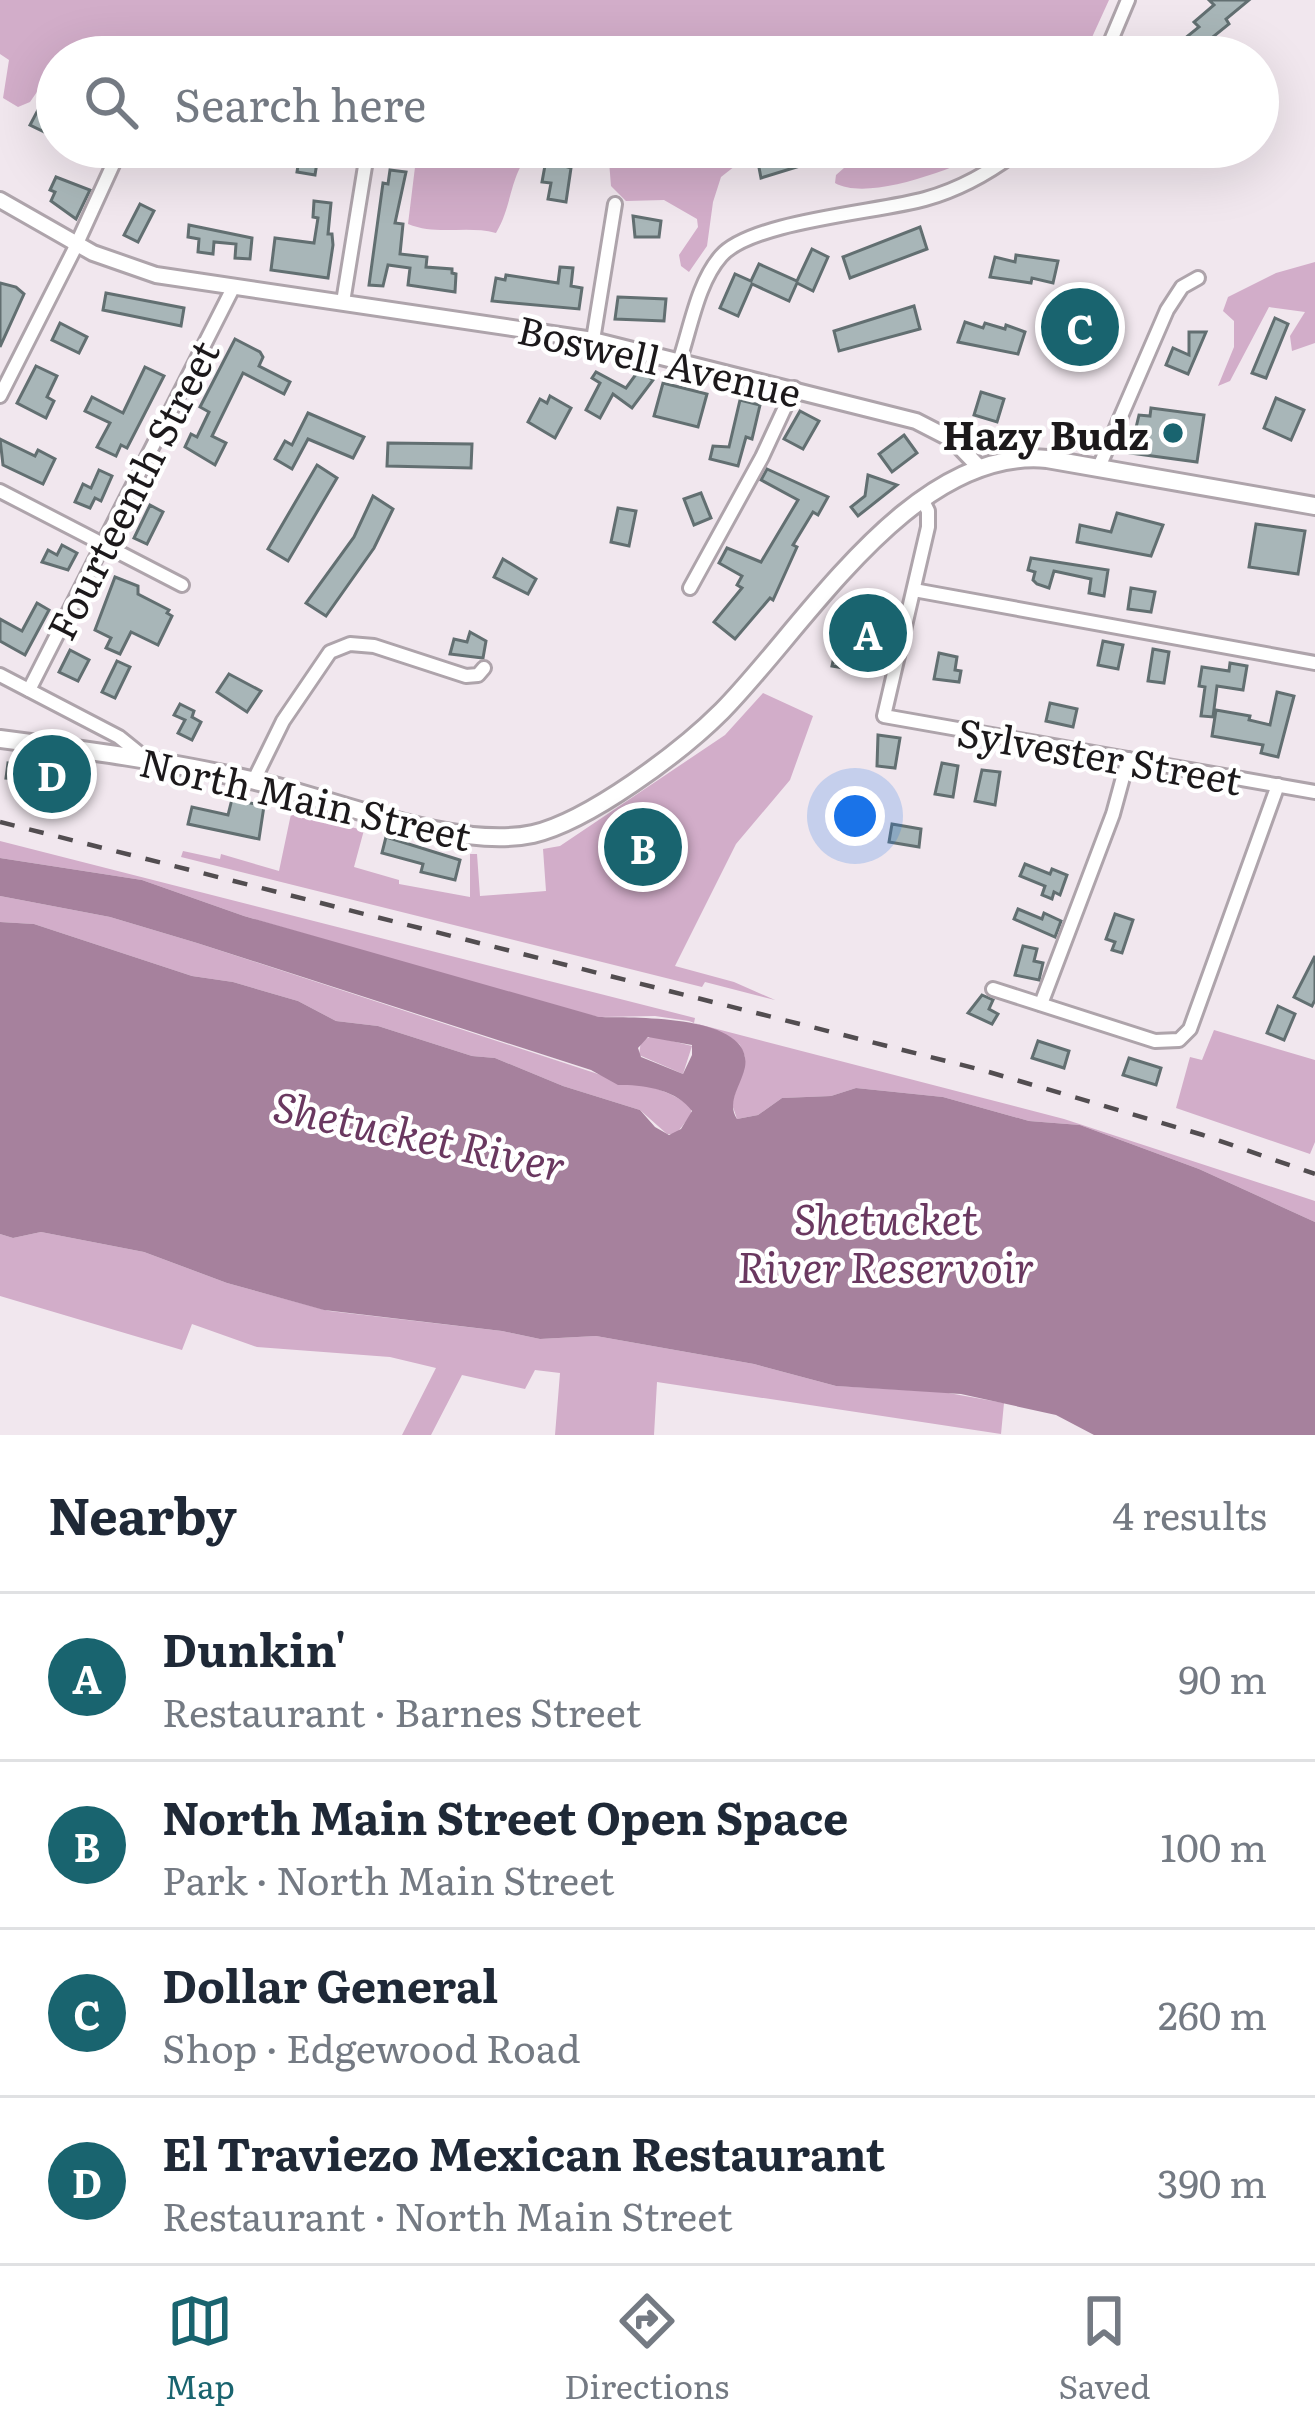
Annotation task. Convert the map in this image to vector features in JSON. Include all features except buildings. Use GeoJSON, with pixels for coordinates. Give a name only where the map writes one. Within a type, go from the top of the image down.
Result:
{"type":"FeatureCollection","features":[{"type":"Feature","properties":{"kind":"main road"},"geometry":{"type":"LineString","coordinates":[[979,467],[1022,457],[1315,506]]}},
{"type":"Feature","properties":{"kind":"main road","name":"North Main Street"},"geometry":{"type":"LineString","coordinates":[[0,739],[145,758],[254,780],[474,838],[518,836],[569,822],[712,720],[835,578],[923,501],[979,467]]}},
{"type":"Feature","properties":{"kind":"street"},"geometry":{"type":"LineString","coordinates":[[1113,36],[1128,0]]}},
{"type":"Feature","properties":{"kind":"street"},"geometry":{"type":"LineString","coordinates":[[0,396],[111,168]]}},
{"type":"Feature","properties":{"kind":"street"},"geometry":{"type":"LineString","coordinates":[[343,302],[365,168]]}},
{"type":"Feature","properties":{"kind":"street"},"geometry":{"type":"LineString","coordinates":[[680,359],[710,270],[725,250],[840,213],[925,199],[997,168]]}},
{"type":"Feature","properties":{"kind":"street","name":"Boswell Avenue"},"geometry":{"type":"LineString","coordinates":[[0,200],[77,244],[139,271],[593,340],[680,359],[927,425],[960,445],[979,467]]}},
{"type":"Feature","properties":{"kind":"street"},"geometry":{"type":"LineString","coordinates":[[593,340],[615,204]]}},
{"type":"Feature","properties":{"kind":"street"},"geometry":{"type":"LineString","coordinates":[[1099,467],[1167,310],[1182,287],[1198,278]]}},
{"type":"Feature","properties":{"kind":"street","name":"Fourteenth Street"},"geometry":{"type":"LineString","coordinates":[[28,690],[233,287]]}},
{"type":"Feature","properties":{"kind":"street"},"geometry":{"type":"LineString","coordinates":[[690,587],[794,388]]}},
{"type":"Feature","properties":{"kind":"street"},"geometry":{"type":"LineString","coordinates":[[0,491],[182,585]]}},
{"type":"Feature","properties":{"kind":"street"},"geometry":{"type":"LineString","coordinates":[[923,501],[929,521],[914,590],[1315,663]]}},
{"type":"Feature","properties":{"kind":"street","name":"Sylvester Street"},"geometry":{"type":"LineString","coordinates":[[914,590],[884,716],[1315,792]]}},
{"type":"Feature","properties":{"kind":"street"},"geometry":{"type":"LineString","coordinates":[[254,780],[283,721],[329,652],[350,644],[374,646],[466,676],[478,675],[484,668]]}},
{"type":"Feature","properties":{"kind":"street"},"geometry":{"type":"LineString","coordinates":[[0,675],[119,737],[145,758]]}},
{"type":"Feature","properties":{"kind":"street"},"geometry":{"type":"LineString","coordinates":[[1041,1004],[1129,759]]}},
{"type":"Feature","properties":{"kind":"street"},"geometry":{"type":"LineString","coordinates":[[993,989],[1155,1040],[1179,1040],[1190,1030],[1278,785]]}},
{"type":"Feature","properties":{"kind":"shaded area"},"geometry":{"type":"Polygon","coordinates":[[[0,0],[1109,0],[1093,36],[36,36],[36,93],[18,107],[3,98],[9,60],[0,54],[0,0]]]}},
{"type":"Feature","properties":{"kind":"shaded area"},"geometry":{"type":"Polygon","coordinates":[[[415,168],[520,168],[496,233],[408,224],[415,168]]]}},
{"type":"Feature","properties":{"kind":"shaded area"},"geometry":{"type":"Polygon","coordinates":[[[610,168],[732,168],[721,177],[707,246],[689,272],[681,266],[679,255],[698,227],[697,219],[664,200],[626,201],[611,186],[610,168]]]}},
{"type":"Feature","properties":{"kind":"shaded area"},"geometry":{"type":"Polygon","coordinates":[[[844,168],[950,168],[870,188],[835,183],[844,168]]]}},
{"type":"Feature","properties":{"kind":"shaded area"},"geometry":{"type":"Polygon","coordinates":[[[1315,262],[1315,343],[1292,351],[1290,336],[1305,312],[1269,307],[1230,381],[1218,386],[1234,347],[1234,321],[1223,311],[1228,297],[1276,273],[1315,262]]]}},
{"type":"Feature","properties":{"kind":"shaded area"},"geometry":{"type":"Polygon","coordinates":[[[763,693],[813,716],[790,780],[736,844],[675,966],[734,982],[775,1000],[705,982],[702,987],[181,857],[183,851],[220,859],[221,854],[279,871],[291,814],[364,830],[354,867],[399,880],[399,884],[470,897],[470,854],[477,854],[480,896],[546,891],[543,849],[560,846],[725,735],[763,693]]]}},
{"type":"Feature","properties":{"kind":"shaded area"},"geometry":{"type":"Polygon","coordinates":[[[0,841],[695,1018],[694,1023],[655,1016],[599,1017],[566,1010],[244,916],[142,880],[0,858],[0,841]]]}},
{"type":"Feature","properties":{"kind":"shaded area"},"geometry":{"type":"Polygon","coordinates":[[[0,896],[110,917],[601,1075],[649,1086],[691,1107],[691,1115],[676,1134],[667,1134],[640,1110],[495,1058],[472,1056],[378,1026],[336,1021],[298,1001],[192,976],[34,924],[0,922],[0,896]]]}},
{"type":"Feature","properties":{"kind":"shaded area"},"geometry":{"type":"Polygon","coordinates":[[[694,1023],[1064,1119],[1315,1201],[1315,1222],[1199,1169],[1080,1125],[1029,1121],[943,1097],[856,1088],[831,1096],[782,1098],[758,1115],[737,1119],[732,1104],[745,1057],[740,1045],[694,1023]]]}},
{"type":"Feature","properties":{"kind":"shaded area"},"geometry":{"type":"Polygon","coordinates":[[[1214,1030],[1315,1060],[1315,1142],[1310,1154],[1176,1108],[1190,1057],[1202,1060],[1214,1030]]]}},
{"type":"Feature","properties":{"kind":"shaded area"},"geometry":{"type":"Polygon","coordinates":[[[652,1036],[692,1046],[683,1074],[639,1055],[641,1041],[652,1036]]]}},
{"type":"Feature","properties":{"kind":"shaded area"},"geometry":{"type":"Polygon","coordinates":[[[41,1232],[144,1252],[227,1283],[329,1311],[540,1339],[596,1336],[754,1364],[836,1386],[943,1392],[1004,1403],[1001,1434],[657,1382],[654,1435],[555,1435],[560,1373],[535,1370],[525,1389],[462,1375],[431,1435],[402,1435],[436,1368],[390,1357],[257,1347],[192,1324],[182,1350],[0,1296],[0,1234],[13,1238],[41,1232]]]}},
{"type":"Feature","properties":{"kind":"water","name":"Shetucket River Reservoir"},"geometry":{"type":"Polygon","coordinates":[[[0,858],[142,880],[244,916],[599,1017],[661,1019],[711,1028],[743,1049],[745,1067],[733,1106],[737,1119],[758,1115],[782,1098],[831,1096],[856,1088],[943,1097],[1029,1121],[1080,1125],[1199,1169],[1315,1222],[1315,1435],[1094,1435],[1056,1415],[961,1394],[836,1386],[754,1364],[596,1336],[540,1339],[324,1310],[227,1283],[144,1252],[41,1232],[13,1238],[0,1234],[0,922],[34,924],[192,976],[298,1001],[336,1021],[378,1026],[472,1056],[495,1058],[640,1110],[669,1135],[681,1129],[692,1111],[658,1089],[618,1085],[591,1070],[197,943],[110,917],[0,896],[0,858]],[[648,1037],[638,1048],[641,1057],[683,1074],[692,1045],[648,1037]]]}},
{"type":"Feature","properties":{"kind":"railway"},"geometry":{"type":"LineString","coordinates":[[0,822],[982,1070],[1203,1135],[1315,1174]]}},
{"type":"Feature","properties":{"kind":"place","name":"Dollar General"},"geometry":{"type":"Point","coordinates":[1080,327]}},
{"type":"Feature","properties":{"kind":"place","name":"Hazy Budz"},"geometry":{"type":"Point","coordinates":[1173,433]}},
{"type":"Feature","properties":{"kind":"place","name":"Dunkin'"},"geometry":{"type":"Point","coordinates":[868,633]}},
{"type":"Feature","properties":{"kind":"place","name":"El Traviezo Mexican Restaurant"},"geometry":{"type":"Point","coordinates":[52,774]}},
{"type":"Feature","properties":{"kind":"place","name":"North Main Street Open Space"},"geometry":{"type":"Point","coordinates":[643,847]}},
{"type":"Feature","properties":{"kind":"water label","name":"Shetucket River"},"geometry":{"type":"Point","coordinates":[420,1134]}}]}
